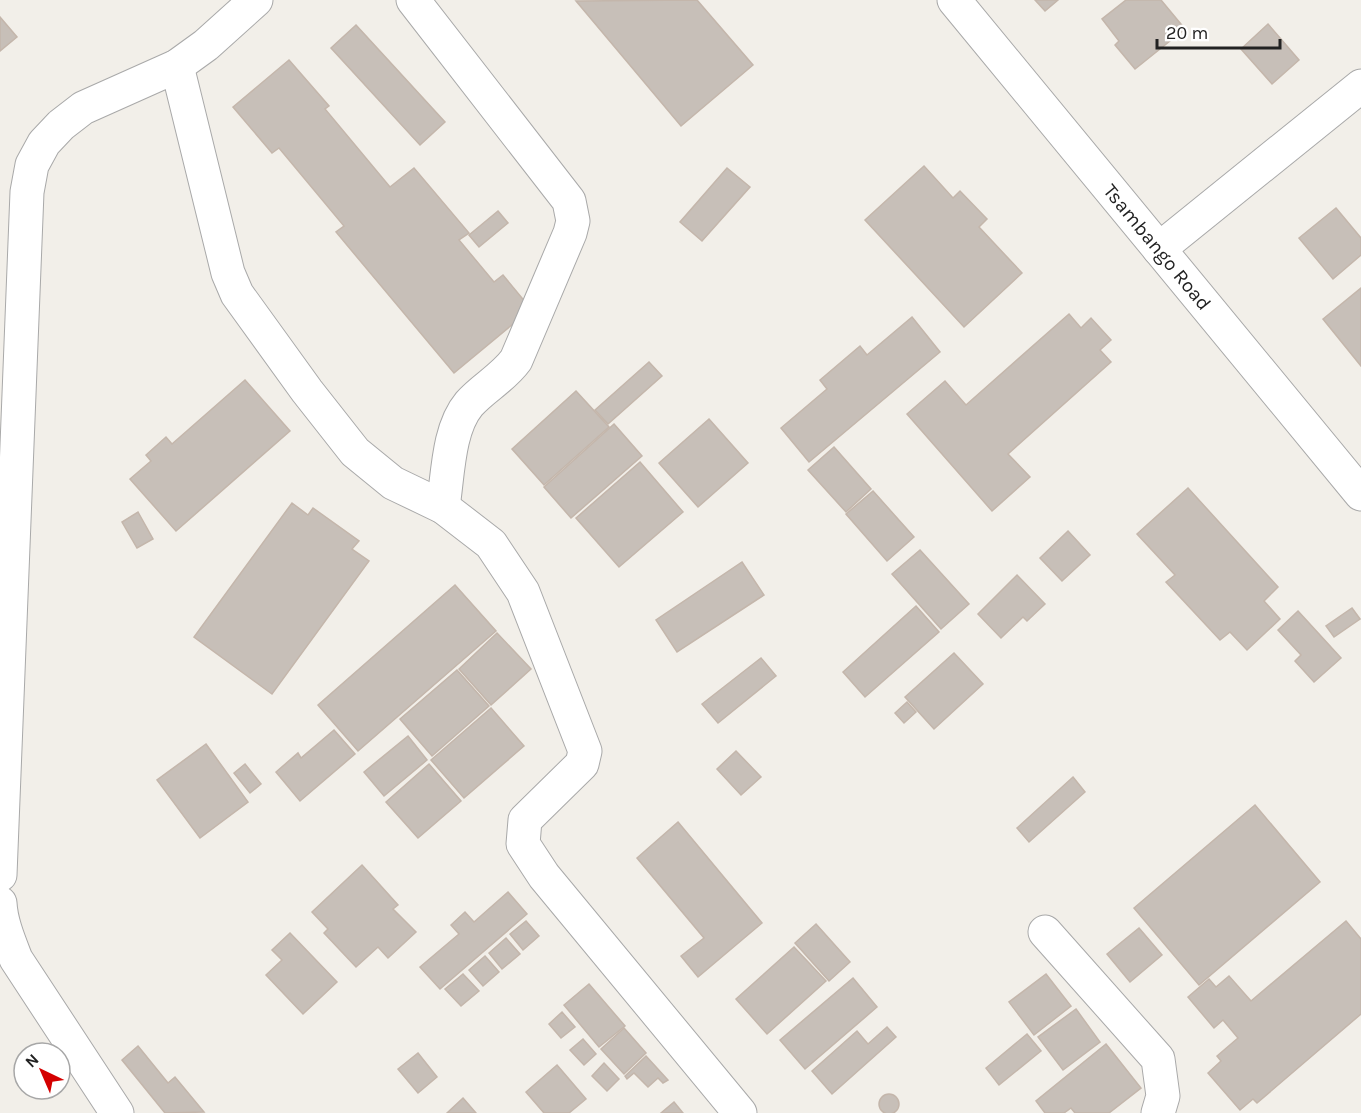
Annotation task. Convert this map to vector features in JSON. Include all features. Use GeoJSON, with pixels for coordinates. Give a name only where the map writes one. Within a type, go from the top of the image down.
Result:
{"type":"FeatureCollection","features":[{"type":"Feature","properties":{"kind":"street"},"geometry":{"type":"LineString","coordinates":[[0,875],[27,192],[32,165],[44,142],[61,124],[83,108],[177,66],[206,45],[256,0]]}},
{"type":"Feature","properties":{"kind":"street"},"geometry":{"type":"LineString","coordinates":[[413,0],[569,201],[572,211],[570,233],[516,360],[470,403],[460,416],[454,431],[443,507]]}},
{"type":"Feature","properties":{"kind":"street","name":"Tsambango Road"},"geometry":{"type":"LineString","coordinates":[[954,0],[1361,494]]}},
{"type":"Feature","properties":{"kind":"street"},"geometry":{"type":"LineString","coordinates":[[177,66],[228,273],[237,294],[307,391],[355,452],[393,483],[443,507],[491,544],[523,592],[585,751],[582,764],[525,820],[523,844],[551,885],[740,1113]]}},
{"type":"Feature","properties":{"kind":"street"},"geometry":{"type":"LineString","coordinates":[[1159,249],[1361,86]]}},
{"type":"Feature","properties":{"kind":"street"},"geometry":{"type":"LineString","coordinates":[[0,903],[0,912],[7,937],[16,959],[117,1113]]}},
{"type":"Feature","properties":{"kind":"street"},"geometry":{"type":"LineString","coordinates":[[1045,932],[1158,1059],[1163,1096],[1158,1113]]}},
{"type":"Feature","properties":{"kind":"building"},"geometry":{"type":"Polygon","coordinates":[[[697,0],[753,65],[681,126],[576,1],[697,0]]]}},
{"type":"Feature","properties":{"kind":"building"},"geometry":{"type":"Polygon","coordinates":[[[1035,0],[1058,0],[1045,11],[1035,0]]]}},
{"type":"Feature","properties":{"kind":"building"},"geometry":{"type":"Polygon","coordinates":[[[1126,0],[1161,0],[1185,29],[1135,69],[1115,45],[1119,41],[1102,19],[1126,0]]]}},
{"type":"Feature","properties":{"kind":"building"},"geometry":{"type":"Polygon","coordinates":[[[0,17],[17,37],[0,51],[0,17]]]}},
{"type":"Feature","properties":{"kind":"building"},"geometry":{"type":"Polygon","coordinates":[[[1268,24],[1299,60],[1272,84],[1241,49],[1268,24]]]}},
{"type":"Feature","properties":{"kind":"building"},"geometry":{"type":"Polygon","coordinates":[[[356,25],[445,122],[420,145],[331,48],[356,25]]]}},
{"type":"Feature","properties":{"kind":"building"},"geometry":{"type":"Polygon","coordinates":[[[289,60],[329,106],[325,109],[390,187],[414,168],[469,233],[459,240],[494,282],[503,275],[531,309],[454,373],[336,232],[344,226],[279,148],[272,153],[233,107],[289,60]]]}},
{"type":"Feature","properties":{"kind":"building"},"geometry":{"type":"Polygon","coordinates":[[[924,166],[953,198],[960,191],[987,219],[979,227],[1022,273],[964,327],[865,220],[924,166]]]}},
{"type":"Feature","properties":{"kind":"building"},"geometry":{"type":"Polygon","coordinates":[[[727,168],[750,187],[702,241],[680,222],[727,168]]]}},
{"type":"Feature","properties":{"kind":"building"},"geometry":{"type":"Polygon","coordinates":[[[1336,208],[1361,238],[1361,255],[1333,279],[1299,238],[1336,208]]]}},
{"type":"Feature","properties":{"kind":"building"},"geometry":{"type":"Polygon","coordinates":[[[498,211],[508,223],[479,247],[469,235],[498,211]]]}},
{"type":"Feature","properties":{"kind":"building"},"geometry":{"type":"Polygon","coordinates":[[[1361,288],[1361,366],[1323,319],[1361,288]]]}},
{"type":"Feature","properties":{"kind":"building"},"geometry":{"type":"Polygon","coordinates":[[[1069,314],[1081,328],[1091,318],[1111,340],[1100,350],[1111,362],[1008,454],[1030,477],[992,511],[907,414],[945,381],[966,405],[1069,314]]]}},
{"type":"Feature","properties":{"kind":"building"},"geometry":{"type":"Polygon","coordinates":[[[912,317],[940,352],[809,462],[781,428],[827,389],[820,380],[860,346],[867,355],[912,317]]]}},
{"type":"Feature","properties":{"kind":"building"},"geometry":{"type":"Polygon","coordinates":[[[649,362],[662,376],[608,424],[595,410],[649,362]]]}},
{"type":"Feature","properties":{"kind":"building"},"geometry":{"type":"Polygon","coordinates":[[[245,380],[290,431],[176,531],[130,479],[151,461],[146,455],[166,437],[172,444],[245,380]]]}},
{"type":"Feature","properties":{"kind":"building"},"geometry":{"type":"Polygon","coordinates":[[[576,391],[609,427],[544,485],[512,449],[576,391]]]}},
{"type":"Feature","properties":{"kind":"building"},"geometry":{"type":"Polygon","coordinates":[[[709,419],[748,463],[698,507],[659,463],[709,419]]]}},
{"type":"Feature","properties":{"kind":"building"},"geometry":{"type":"Polygon","coordinates":[[[614,424],[642,456],[571,518],[544,487],[614,424]]]}},
{"type":"Feature","properties":{"kind":"building"},"geometry":{"type":"Polygon","coordinates":[[[834,447],[871,489],[846,512],[808,470],[834,447]]]}},
{"type":"Feature","properties":{"kind":"building"},"geometry":{"type":"Polygon","coordinates":[[[640,462],[683,512],[619,567],[576,518],[640,462]]]}},
{"type":"Feature","properties":{"kind":"building"},"geometry":{"type":"Polygon","coordinates":[[[1188,488],[1278,587],[1264,601],[1280,619],[1247,650],[1230,632],[1220,640],[1166,582],[1175,575],[1137,534],[1188,488]]]}},
{"type":"Feature","properties":{"kind":"building"},"geometry":{"type":"Polygon","coordinates":[[[873,491],[914,537],[887,561],[846,514],[873,491]]]}},
{"type":"Feature","properties":{"kind":"building"},"geometry":{"type":"Polygon","coordinates":[[[292,503],[308,515],[313,508],[359,541],[352,549],[369,561],[272,694],[194,637],[292,503]]]}},
{"type":"Feature","properties":{"kind":"building"},"geometry":{"type":"Polygon","coordinates":[[[138,512],[153,539],[137,548],[122,522],[138,512]]]}},
{"type":"Feature","properties":{"kind":"building"},"geometry":{"type":"Polygon","coordinates":[[[1068,531],[1090,555],[1062,581],[1040,558],[1068,531]]]}},
{"type":"Feature","properties":{"kind":"building"},"geometry":{"type":"Polygon","coordinates":[[[920,550],[969,604],[941,629],[892,574],[920,550]]]}},
{"type":"Feature","properties":{"kind":"building"},"geometry":{"type":"Polygon","coordinates":[[[742,562],[764,595],[677,652],[656,620],[742,562]]]}},
{"type":"Feature","properties":{"kind":"building"},"geometry":{"type":"Polygon","coordinates":[[[1017,575],[1045,604],[1027,621],[1023,617],[1001,638],[978,614],[1017,575]]]}},
{"type":"Feature","properties":{"kind":"building"},"geometry":{"type":"Polygon","coordinates":[[[455,585],[496,631],[358,751],[318,705],[455,585]]]}},
{"type":"Feature","properties":{"kind":"building"},"geometry":{"type":"Polygon","coordinates":[[[916,606],[939,632],[865,697],[843,672],[916,606]]]}},
{"type":"Feature","properties":{"kind":"building"},"geometry":{"type":"Polygon","coordinates":[[[1352,608],[1360,619],[1334,637],[1326,626],[1352,608]]]}},
{"type":"Feature","properties":{"kind":"building"},"geometry":{"type":"Polygon","coordinates":[[[1298,611],[1341,658],[1314,682],[1295,661],[1301,655],[1278,630],[1298,611]]]}},
{"type":"Feature","properties":{"kind":"building"},"geometry":{"type":"Polygon","coordinates":[[[497,633],[531,669],[491,705],[459,669],[497,633]]]}},
{"type":"Feature","properties":{"kind":"building"},"geometry":{"type":"Polygon","coordinates":[[[954,653],[983,684],[934,729],[905,697],[954,653]]]}},
{"type":"Feature","properties":{"kind":"building"},"geometry":{"type":"Polygon","coordinates":[[[761,658],[776,676],[718,723],[702,704],[761,658]]]}},
{"type":"Feature","properties":{"kind":"building"},"geometry":{"type":"Polygon","coordinates":[[[457,670],[489,706],[432,756],[400,719],[457,670]]]}},
{"type":"Feature","properties":{"kind":"building"},"geometry":{"type":"Polygon","coordinates":[[[907,702],[916,712],[904,723],[895,713],[907,702]]]}},
{"type":"Feature","properties":{"kind":"building"},"geometry":{"type":"Polygon","coordinates":[[[491,708],[524,746],[464,798],[431,760],[491,708]]]}},
{"type":"Feature","properties":{"kind":"building"},"geometry":{"type":"Polygon","coordinates":[[[334,730],[355,754],[300,801],[276,772],[298,753],[301,758],[334,730]]]}},
{"type":"Feature","properties":{"kind":"building"},"geometry":{"type":"Polygon","coordinates":[[[408,736],[427,760],[384,796],[364,772],[408,736]]]}},
{"type":"Feature","properties":{"kind":"building"},"geometry":{"type":"Polygon","coordinates":[[[206,744],[248,802],[200,838],[157,780],[206,744]]]}},
{"type":"Feature","properties":{"kind":"building"},"geometry":{"type":"Polygon","coordinates":[[[736,751],[761,777],[741,795],[717,769],[736,751]]]}},
{"type":"Feature","properties":{"kind":"building"},"geometry":{"type":"Polygon","coordinates":[[[245,764],[261,784],[250,793],[234,773],[245,764]]]}},
{"type":"Feature","properties":{"kind":"building"},"geometry":{"type":"Polygon","coordinates":[[[429,764],[461,801],[418,838],[386,802],[429,764]]]}},
{"type":"Feature","properties":{"kind":"building"},"geometry":{"type":"Polygon","coordinates":[[[1073,777],[1085,792],[1029,842],[1017,828],[1073,777]]]}},
{"type":"Feature","properties":{"kind":"building"},"geometry":{"type":"Polygon","coordinates":[[[1255,805],[1320,882],[1199,985],[1134,908],[1255,805]]]}},
{"type":"Feature","properties":{"kind":"building"},"geometry":{"type":"Polygon","coordinates":[[[678,822],[762,923],[698,977],[681,956],[704,938],[637,858],[678,822]]]}},
{"type":"Feature","properties":{"kind":"building"},"geometry":{"type":"Polygon","coordinates":[[[362,865],[398,905],[393,909],[416,932],[388,958],[378,947],[356,967],[324,933],[328,929],[312,912],[362,865]]]}},
{"type":"Feature","properties":{"kind":"building"},"geometry":{"type":"Polygon","coordinates":[[[508,892],[527,914],[440,989],[420,967],[459,934],[451,925],[465,912],[474,922],[508,892]]]}},
{"type":"Feature","properties":{"kind":"building"},"geometry":{"type":"Polygon","coordinates":[[[526,921],[539,936],[523,950],[510,934],[526,921]]]}},
{"type":"Feature","properties":{"kind":"building"},"geometry":{"type":"Polygon","coordinates":[[[1346,921],[1361,939],[1361,1014],[1257,1103],[1253,1099],[1240,1110],[1208,1073],[1221,1061],[1217,1056],[1238,1038],[1223,1020],[1214,1028],[1188,997],[1209,979],[1216,987],[1229,976],[1251,1001],[1346,921]]]}},
{"type":"Feature","properties":{"kind":"building"},"geometry":{"type":"Polygon","coordinates":[[[816,924],[850,962],[829,981],[795,943],[816,924]]]}},
{"type":"Feature","properties":{"kind":"building"},"geometry":{"type":"Polygon","coordinates":[[[1139,928],[1162,955],[1130,982],[1107,954],[1139,928]]]}},
{"type":"Feature","properties":{"kind":"building"},"geometry":{"type":"Polygon","coordinates":[[[290,933],[337,982],[303,1014],[266,975],[282,960],[272,950],[290,933]]]}},
{"type":"Feature","properties":{"kind":"building"},"geometry":{"type":"Polygon","coordinates":[[[506,938],[520,954],[502,969],[489,953],[506,938]]]}},
{"type":"Feature","properties":{"kind":"building"},"geometry":{"type":"Polygon","coordinates":[[[794,947],[826,981],[767,1034],[736,999],[794,947]]]}},
{"type":"Feature","properties":{"kind":"building"},"geometry":{"type":"Polygon","coordinates":[[[485,956],[499,972],[483,986],[469,970],[485,956]]]}},
{"type":"Feature","properties":{"kind":"building"},"geometry":{"type":"Polygon","coordinates":[[[463,974],[479,991],[461,1006],[445,989],[463,974]]]}},
{"type":"Feature","properties":{"kind":"building"},"geometry":{"type":"Polygon","coordinates":[[[1046,974],[1071,1006],[1034,1035],[1009,1002],[1046,974]]]}},
{"type":"Feature","properties":{"kind":"building"},"geometry":{"type":"Polygon","coordinates":[[[853,978],[877,1007],[805,1069],[780,1040],[853,978]]]}},
{"type":"Feature","properties":{"kind":"building"},"geometry":{"type":"Polygon","coordinates":[[[589,984],[625,1026],[599,1047],[564,1005],[589,984]]]}},
{"type":"Feature","properties":{"kind":"building"},"geometry":{"type":"Polygon","coordinates":[[[1076,1009],[1100,1042],[1063,1070],[1038,1037],[1076,1009]]]}},
{"type":"Feature","properties":{"kind":"building"},"geometry":{"type":"Polygon","coordinates":[[[562,1012],[575,1027],[561,1038],[549,1024],[562,1012]]]}},
{"type":"Feature","properties":{"kind":"building"},"geometry":{"type":"Polygon","coordinates":[[[887,1027],[896,1037],[832,1094],[812,1071],[857,1031],[868,1044],[887,1027]]]}},
{"type":"Feature","properties":{"kind":"building"},"geometry":{"type":"Polygon","coordinates":[[[624,1028],[646,1053],[624,1074],[601,1049],[624,1028]]]}},
{"type":"Feature","properties":{"kind":"building"},"geometry":{"type":"Polygon","coordinates":[[[1027,1034],[1041,1051],[999,1085],[986,1068],[1027,1034]]]}},
{"type":"Feature","properties":{"kind":"building"},"geometry":{"type":"Polygon","coordinates":[[[583,1039],[596,1054],[584,1065],[570,1050],[583,1039]]]}},
{"type":"Feature","properties":{"kind":"building"},"geometry":{"type":"Polygon","coordinates":[[[1106,1044],[1141,1088],[1109,1113],[1075,1113],[1071,1108],[1064,1113],[1045,1113],[1036,1101],[1106,1044]]]}},
{"type":"Feature","properties":{"kind":"building"},"geometry":{"type":"Polygon","coordinates":[[[138,1046],[168,1083],[175,1077],[204,1112],[165,1113],[122,1060],[138,1046]]]}},
{"type":"Feature","properties":{"kind":"building"},"geometry":{"type":"Polygon","coordinates":[[[418,1053],[437,1077],[418,1093],[398,1069],[418,1053]]]}},
{"type":"Feature","properties":{"kind":"building"},"geometry":{"type":"Polygon","coordinates":[[[646,1056],[668,1080],[663,1083],[658,1078],[648,1087],[634,1073],[627,1079],[625,1076],[646,1056]]]}},
{"type":"Feature","properties":{"kind":"building"},"geometry":{"type":"Polygon","coordinates":[[[604,1063],[619,1079],[607,1091],[592,1076],[604,1063]]]}},
{"type":"Feature","properties":{"kind":"building"},"geometry":{"type":"Polygon","coordinates":[[[557,1065],[586,1099],[569,1113],[544,1113],[526,1092],[557,1065]]]}},
{"type":"Feature","properties":{"kind":"building"},"geometry":{"type":"Polygon","coordinates":[[[885,1094],[893,1094],[899,1100],[899,1108],[893,1114],[885,1114],[879,1108],[879,1100],[885,1094]]]}},
{"type":"Feature","properties":{"kind":"building"},"geometry":{"type":"Polygon","coordinates":[[[463,1098],[476,1113],[447,1113],[463,1098]]]}},
{"type":"Feature","properties":{"kind":"building"},"geometry":{"type":"Polygon","coordinates":[[[674,1102],[683,1113],[661,1113],[674,1102]]]}}]}
